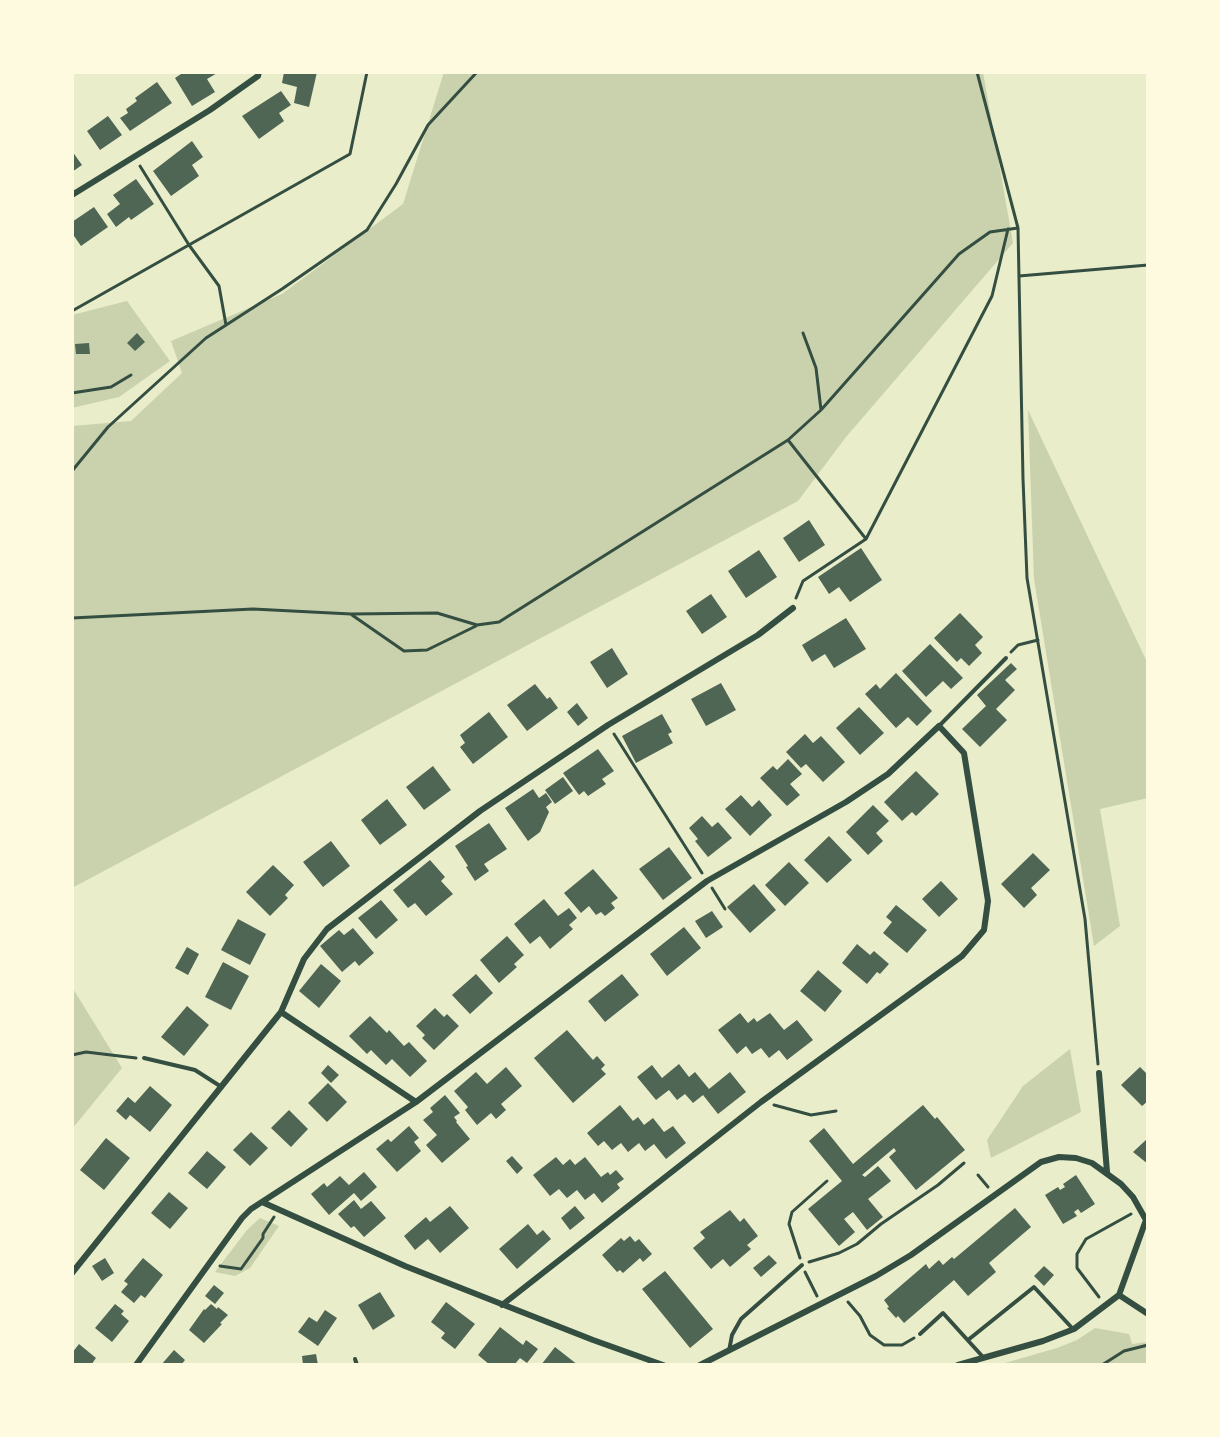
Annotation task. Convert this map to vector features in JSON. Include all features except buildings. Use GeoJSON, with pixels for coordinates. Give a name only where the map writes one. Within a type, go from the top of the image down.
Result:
{"type":"FeatureCollection","features":[{"type":"Feature","properties":{"kind":"street"},"geometry":{"type":"LineString","coordinates":[[72,195],[210,110],[258,76],[259,72]]}},
{"type":"Feature","properties":{"kind":"street"},"geometry":{"type":"LineString","coordinates":[[72,1273],[281,1012],[304,959],[327,929],[480,811],[608,725],[758,635],[793,608]]}},
{"type":"Feature","properties":{"kind":"street"},"geometry":{"type":"LineString","coordinates":[[136,1365],[242,1218],[262,1202],[416,1102],[707,881],[846,802],[888,774],[939,726],[964,753],[988,901],[984,930],[962,956],[760,1102],[502,1305]]}},
{"type":"Feature","properties":{"kind":"street"},"geometry":{"type":"LineString","coordinates":[[281,1012],[416,1102]]}},
{"type":"Feature","properties":{"kind":"street"},"geometry":{"type":"LineString","coordinates":[[1099,1073],[1107,1172]]}},
{"type":"Feature","properties":{"kind":"street"},"geometry":{"type":"LineString","coordinates":[[700,1365],[911,1255],[1041,1162],[1059,1158],[1076,1158],[1092,1163],[1122,1184],[1147,1219],[1119,1295],[1074,1329],[1043,1341],[958,1365]]}},
{"type":"Feature","properties":{"kind":"street"},"geometry":{"type":"LineString","coordinates":[[262,1202],[405,1266],[663,1365]]}},
{"type":"Feature","properties":{"kind":"street"},"geometry":{"type":"LineString","coordinates":[[1119,1295],[1148,1314]]}},
{"type":"Feature","properties":{"kind":"lane"},"geometry":{"type":"LineString","coordinates":[[939,726],[1006,658]]}},
{"type":"Feature","properties":{"kind":"lane"},"geometry":{"type":"LineString","coordinates":[[144,1058],[195,1070],[220,1086]]}},
{"type":"Feature","properties":{"kind":"lane"},"geometry":{"type":"LineString","coordinates":[[729,1351],[732,1335],[741,1319],[802,1265]]}},
{"type":"Feature","properties":{"kind":"lane"},"geometry":{"type":"LineString","coordinates":[[968,1340],[1034,1287],[1074,1329]]}},
{"type":"Feature","properties":{"kind":"lane"},"geometry":{"type":"LineString","coordinates":[[920,1334],[943,1313],[983,1357]]}},
{"type":"Feature","properties":{"kind":"lane"},"geometry":{"type":"LineString","coordinates":[[355,1359],[357,1365]]}},
{"type":"Feature","properties":{"kind":"path"},"geometry":{"type":"LineString","coordinates":[[72,311],[350,154],[368,72]]}},
{"type":"Feature","properties":{"kind":"path"},"geometry":{"type":"LineString","coordinates":[[72,471],[108,427],[206,338],[367,230],[396,184],[428,125],[477,72]]}},
{"type":"Feature","properties":{"kind":"path"},"geometry":{"type":"LineString","coordinates":[[977,72],[1018,228],[1023,479],[1028,578],[1085,919],[1099,1073]]}},
{"type":"Feature","properties":{"kind":"path"},"geometry":{"type":"LineString","coordinates":[[134,157],[189,245],[219,286],[226,325]]}},
{"type":"Feature","properties":{"kind":"path"},"geometry":{"type":"LineString","coordinates":[[351,614],[404,651],[427,650],[477,625],[499,622],[788,440],[821,410],[959,254],[990,232],[1018,228]]}},
{"type":"Feature","properties":{"kind":"path"},"geometry":{"type":"LineString","coordinates":[[793,608],[803,581],[866,539],[992,296],[1008,229]]}},
{"type":"Feature","properties":{"kind":"path"},"geometry":{"type":"LineString","coordinates":[[1019,276],[1148,265]]}},
{"type":"Feature","properties":{"kind":"path"},"geometry":{"type":"LineString","coordinates":[[803,333],[816,368],[821,410]]}},
{"type":"Feature","properties":{"kind":"path"},"geometry":{"type":"LineString","coordinates":[[72,393],[111,387],[130,375]]}},
{"type":"Feature","properties":{"kind":"path"},"geometry":{"type":"LineString","coordinates":[[788,440],[866,539]]}},
{"type":"Feature","properties":{"kind":"path"},"geometry":{"type":"LineString","coordinates":[[72,618],[254,609],[351,614],[437,613],[477,625]]}},
{"type":"Feature","properties":{"kind":"path"},"geometry":{"type":"LineString","coordinates":[[1006,658],[1018,645],[1038,640]]}},
{"type":"Feature","properties":{"kind":"path"},"geometry":{"type":"LineString","coordinates":[[608,725],[725,909]]}},
{"type":"Feature","properties":{"kind":"path"},"geometry":{"type":"LineString","coordinates":[[72,1055],[86,1052],[144,1058]]}},
{"type":"Feature","properties":{"kind":"path"},"geometry":{"type":"LineString","coordinates":[[760,1102],[811,1115],[836,1111]]}},
{"type":"Feature","properties":{"kind":"path"},"geometry":{"type":"LineString","coordinates":[[827,1181],[792,1212],[789,1224],[802,1265],[839,1253],[857,1244],[881,1224],[938,1185],[964,1162]]}},
{"type":"Feature","properties":{"kind":"path"},"geometry":{"type":"LineString","coordinates":[[978,1175],[995,1196]]}},
{"type":"Feature","properties":{"kind":"path"},"geometry":{"type":"LineString","coordinates":[[1106,1305],[1077,1268],[1077,1254],[1086,1239],[1141,1209]]}},
{"type":"Feature","properties":{"kind":"path"},"geometry":{"type":"LineString","coordinates":[[209,1264],[241,1269],[263,1238],[262,1234],[278,1210]]}},
{"type":"Feature","properties":{"kind":"path"},"geometry":{"type":"LineString","coordinates":[[808,1279],[813,1290]]}},
{"type":"Feature","properties":{"kind":"path"},"geometry":{"type":"LineString","coordinates":[[842,1293],[860,1316],[870,1335],[884,1345],[902,1345],[920,1334]]}},
{"type":"Feature","properties":{"kind":"path"},"geometry":{"type":"LineString","coordinates":[[1102,1365],[1124,1351],[1148,1345]]}},
{"type":"Feature","properties":{"kind":"green space"},"geometry":{"type":"Polygon","coordinates":[[[444,72],[983,72],[1013,243],[846,437],[798,501],[72,888],[72,426],[131,421],[182,373],[171,341],[282,294],[403,204],[444,72]]]}},
{"type":"Feature","properties":{"kind":"green space"},"geometry":{"type":"Polygon","coordinates":[[[127,301],[170,361],[119,397],[72,408],[72,315],[127,301]]]}},
{"type":"Feature","properties":{"kind":"green space"},"geometry":{"type":"Polygon","coordinates":[[[1028,410],[1148,664],[1148,798],[1100,809],[1120,926],[1094,946],[1034,579],[1028,410]]]}},
{"type":"Feature","properties":{"kind":"green space"},"geometry":{"type":"Polygon","coordinates":[[[72,987],[122,1068],[72,1129],[72,987]]]}},
{"type":"Feature","properties":{"kind":"green space"},"geometry":{"type":"Polygon","coordinates":[[[1070,1049],[1081,1112],[991,1158],[987,1140],[1023,1086],[1070,1049]]]}},
{"type":"Feature","properties":{"kind":"green space"},"geometry":{"type":"Polygon","coordinates":[[[260,1218],[279,1226],[250,1268],[235,1276],[215,1272],[247,1230],[260,1218]]]}},
{"type":"Feature","properties":{"kind":"green space"},"geometry":{"type":"Polygon","coordinates":[[[1095,1328],[1129,1334],[1132,1344],[1148,1342],[1148,1365],[998,1365],[1057,1348],[1077,1340],[1095,1328]]]}}]}
